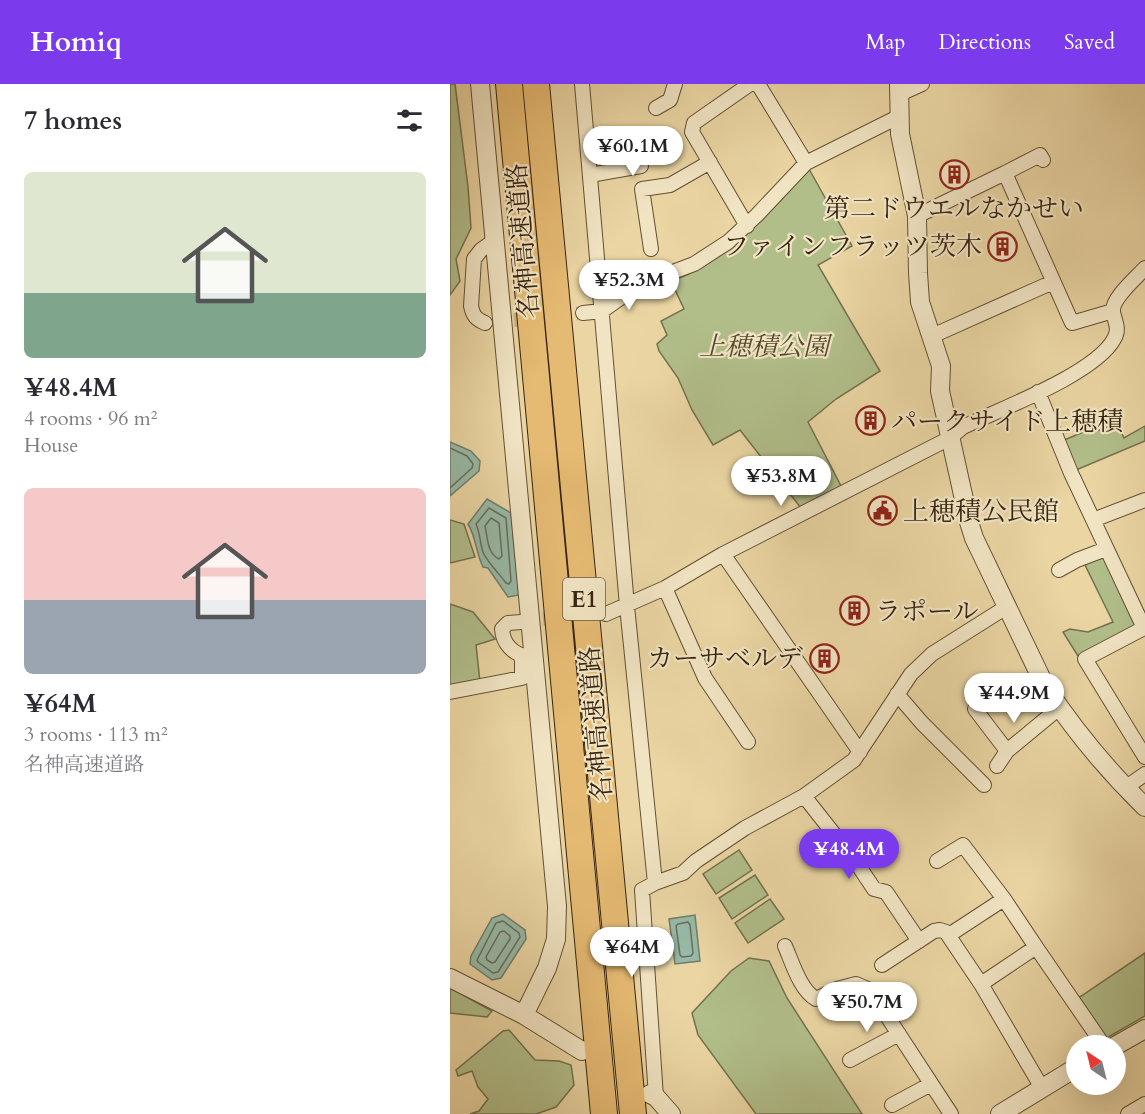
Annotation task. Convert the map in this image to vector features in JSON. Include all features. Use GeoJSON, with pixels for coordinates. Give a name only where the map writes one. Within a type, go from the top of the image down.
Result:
{"type":"FeatureCollection","features":[{"type":"Feature","properties":{"kind":"highway","name":"名神高速道路"},"geometry":{"type":"LineString","coordinates":[[509,84],[604,1114]]}},
{"type":"Feature","properties":{"kind":"highway","name":"名神高速道路"},"geometry":{"type":"LineString","coordinates":[[536,84],[633,1114]]}},
{"type":"Feature","properties":{"kind":"street"},"geometry":{"type":"LineString","coordinates":[[480,84],[495,240],[527,656],[557,906],[556,939],[547,968],[524,1015]]}},
{"type":"Feature","properties":{"kind":"street"},"geometry":{"type":"LineString","coordinates":[[582,84],[627,606],[655,883]]}},
{"type":"Feature","properties":{"kind":"street"},"geometry":{"type":"LineString","coordinates":[[656,108],[670,100],[675,84]]}},
{"type":"Feature","properties":{"kind":"street"},"geometry":{"type":"LineString","coordinates":[[758,84],[806,163]]}},
{"type":"Feature","properties":{"kind":"street"},"geometry":{"type":"LineString","coordinates":[[922,84],[900,89],[903,156],[917,216],[920,302],[941,366],[940,392],[969,522],[974,538],[1059,708],[1105,767],[1145,807]]}},
{"type":"Feature","properties":{"kind":"street"},"geometry":{"type":"LineString","coordinates":[[745,85],[694,123],[692,132],[747,226]]}},
{"type":"Feature","properties":{"kind":"street"},"geometry":{"type":"LineString","coordinates":[[670,273],[709,256],[747,226],[806,163],[900,116]]}},
{"type":"Feature","properties":{"kind":"street"},"geometry":{"type":"LineString","coordinates":[[917,216],[1040,155],[1043,160]]}},
{"type":"Feature","properties":{"kind":"street"},"geometry":{"type":"LineString","coordinates":[[651,249],[642,189],[670,185],[710,162]]}},
{"type":"Feature","properties":{"kind":"street"},"geometry":{"type":"LineString","coordinates":[[590,175],[640,166]]}},
{"type":"Feature","properties":{"kind":"street"},"geometry":{"type":"LineString","coordinates":[[1005,173],[1072,323],[1113,311]]}},
{"type":"Feature","properties":{"kind":"street"},"geometry":{"type":"LineString","coordinates":[[485,323],[472,313],[474,259],[481,250],[495,240]]}},
{"type":"Feature","properties":{"kind":"street"},"geometry":{"type":"LineString","coordinates":[[606,614],[665,588],[723,554],[950,438],[963,427],[1077,373],[1105,352],[1115,338],[1117,329],[1113,311],[1118,297],[1145,268]]}},
{"type":"Feature","properties":{"kind":"street"},"geometry":{"type":"LineString","coordinates":[[933,336],[1053,282]]}},
{"type":"Feature","properties":{"kind":"street"},"geometry":{"type":"LineString","coordinates":[[583,313],[602,311],[642,285]]}},
{"type":"Feature","properties":{"kind":"street"},"geometry":{"type":"LineString","coordinates":[[1038,392],[1071,472],[1144,628],[1085,659],[1145,757]]}},
{"type":"Feature","properties":{"kind":"street"},"geometry":{"type":"LineString","coordinates":[[1093,520],[1145,500]]}},
{"type":"Feature","properties":{"kind":"street"},"geometry":{"type":"LineString","coordinates":[[1059,570],[1106,549]]}},
{"type":"Feature","properties":{"kind":"street"},"geometry":{"type":"LineString","coordinates":[[723,554],[860,752]]}},
{"type":"Feature","properties":{"kind":"street"},"geometry":{"type":"LineString","coordinates":[[665,588],[705,678],[748,742]]}},
{"type":"Feature","properties":{"kind":"street"},"geometry":{"type":"LineString","coordinates":[[671,1114],[653,1096],[642,890],[683,873],[696,861],[745,828],[804,796],[854,760],[911,674],[932,654],[1008,606]]}},
{"type":"Feature","properties":{"kind":"street"},"geometry":{"type":"LineString","coordinates":[[521,622],[508,623],[502,629],[503,639],[512,650],[527,656]]}},
{"type":"Feature","properties":{"kind":"street"},"geometry":{"type":"LineString","coordinates":[[450,692],[522,678],[527,656]]}},
{"type":"Feature","properties":{"kind":"street"},"geometry":{"type":"LineString","coordinates":[[897,694],[922,723],[984,785]]}},
{"type":"Feature","properties":{"kind":"street"},"geometry":{"type":"LineString","coordinates":[[997,766],[1007,751],[1059,708]]}},
{"type":"Feature","properties":{"kind":"street"},"geometry":{"type":"LineString","coordinates":[[975,709],[1007,751]]}},
{"type":"Feature","properties":{"kind":"street"},"geometry":{"type":"LineString","coordinates":[[1125,788],[1145,774]]}},
{"type":"Feature","properties":{"kind":"street"},"geometry":{"type":"LineString","coordinates":[[804,796],[856,862],[874,889],[886,892],[920,941]]}},
{"type":"Feature","properties":{"kind":"street"},"geometry":{"type":"LineString","coordinates":[[937,861],[963,845],[1004,899],[1096,1035]]}},
{"type":"Feature","properties":{"kind":"street"},"geometry":{"type":"LineString","coordinates":[[949,935],[1004,899]]}},
{"type":"Feature","properties":{"kind":"street"},"geometry":{"type":"LineString","coordinates":[[882,965],[937,930],[944,930],[981,984],[1042,1088]]}},
{"type":"Feature","properties":{"kind":"street"},"geometry":{"type":"LineString","coordinates":[[785,946],[804,988],[812,997],[816,999],[837,989],[856,984],[870,990],[951,1114]]}},
{"type":"Feature","properties":{"kind":"street"},"geometry":{"type":"LineString","coordinates":[[981,984],[1036,948]]}},
{"type":"Feature","properties":{"kind":"street"},"geometry":{"type":"LineString","coordinates":[[450,978],[524,1015],[582,1051]]}},
{"type":"Feature","properties":{"kind":"street"},"geometry":{"type":"LineString","coordinates":[[1126,1040],[1145,1029]]}},
{"type":"Feature","properties":{"kind":"street"},"geometry":{"type":"LineString","coordinates":[[850,1060],[899,1034]]}},
{"type":"Feature","properties":{"kind":"street"},"geometry":{"type":"LineString","coordinates":[[1000,1114],[1066,1074]]}},
{"type":"Feature","properties":{"kind":"street"},"geometry":{"type":"LineString","coordinates":[[892,1104],[931,1084]]}},
{"type":"Feature","properties":{"kind":"street"},"geometry":{"type":"LineString","coordinates":[[1128,1114],[1145,1104]]}},
{"type":"Feature","properties":{"kind":"green space"},"geometry":{"type":"Polygon","coordinates":[[[450,84],[455,84],[471,228],[456,259],[460,281],[450,295],[450,84]]]}},
{"type":"Feature","properties":{"kind":"green space","name":"上穂積公園"},"geometry":{"type":"Polygon","coordinates":[[[809,169],[852,246],[818,265],[880,371],[836,399],[808,422],[842,488],[801,508],[740,430],[713,445],[692,410],[678,378],[659,351],[657,344],[667,335],[661,321],[684,309],[670,279],[693,272],[745,236],[809,169]]]}},
{"type":"Feature","properties":{"kind":"green space"},"geometry":{"type":"Polygon","coordinates":[[[1117,423],[1124,438],[1145,426],[1145,441],[1076,470],[1062,441],[1095,427],[1097,431],[1117,423]]]}},
{"type":"Feature","properties":{"kind":"green space"},"geometry":{"type":"Polygon","coordinates":[[[450,520],[464,524],[475,557],[450,563],[450,520]]]}},
{"type":"Feature","properties":{"kind":"green space"},"geometry":{"type":"Polygon","coordinates":[[[1099,557],[1107,560],[1136,621],[1133,629],[1078,656],[1063,632],[1070,629],[1088,632],[1113,622],[1085,565],[1099,557]]]}},
{"type":"Feature","properties":{"kind":"green space"},"geometry":{"type":"Polygon","coordinates":[[[450,604],[473,612],[495,639],[476,645],[480,682],[450,691],[450,604]]]}},
{"type":"Feature","properties":{"kind":"green space"},"geometry":{"type":"Polygon","coordinates":[[[739,850],[752,870],[716,894],[703,874],[739,850]]]}},
{"type":"Feature","properties":{"kind":"green space"},"geometry":{"type":"Polygon","coordinates":[[[755,875],[768,895],[732,919],[719,898],[755,875]]]}},
{"type":"Feature","properties":{"kind":"green space"},"geometry":{"type":"Polygon","coordinates":[[[770,899],[784,919],[748,943],[735,923],[770,899]]]}},
{"type":"Feature","properties":{"kind":"green space"},"geometry":{"type":"Polygon","coordinates":[[[1145,953],[1145,1016],[1112,1035],[1102,1035],[1077,999],[1145,953]]]}},
{"type":"Feature","properties":{"kind":"green space"},"geometry":{"type":"Polygon","coordinates":[[[749,958],[769,961],[787,998],[862,1114],[756,1114],[698,1035],[692,1013],[731,971],[749,958]]]}},
{"type":"Feature","properties":{"kind":"green space"},"geometry":{"type":"Polygon","coordinates":[[[450,988],[492,1011],[487,1017],[450,1013],[450,988]]]}},
{"type":"Feature","properties":{"kind":"green space"},"geometry":{"type":"Polygon","coordinates":[[[509,1030],[535,1060],[559,1061],[571,1065],[574,1085],[556,1107],[536,1114],[470,1114],[479,1111],[488,1099],[478,1087],[472,1071],[458,1076],[456,1070],[503,1031],[509,1030]]]}},
{"type":"Feature","properties":{"kind":"water"},"geometry":{"type":"Polygon","coordinates":[[[450,442],[471,451],[480,461],[479,471],[450,496],[450,442]]]}},
{"type":"Feature","properties":{"kind":"water"},"geometry":{"type":"Polygon","coordinates":[[[487,499],[511,513],[519,595],[508,597],[488,568],[483,567],[468,524],[487,499]]]}},
{"type":"Feature","properties":{"kind":"water"},"geometry":{"type":"Polygon","coordinates":[[[503,914],[525,930],[526,939],[501,978],[492,980],[470,964],[471,956],[492,918],[503,914]]]}},
{"type":"Feature","properties":{"kind":"water"},"geometry":{"type":"Polygon","coordinates":[[[695,915],[700,961],[675,964],[669,919],[695,915]]]}},
{"type":"Feature","properties":{"kind":"tunnel"},"geometry":{"type":"LineString","coordinates":[[493,322],[583,313]]}},
{"type":"Feature","properties":{"kind":"tunnel"},"geometry":{"type":"LineString","coordinates":[[522,621],[592,615]]}},
{"type":"Feature","properties":{"kind":"place","name":"第二ドウエルなかせい"},"geometry":{"type":"Point","coordinates":[954,174]}},
{"type":"Feature","properties":{"kind":"place","name":"ファインフラッツ茨木"},"geometry":{"type":"Point","coordinates":[1003,246]}},
{"type":"Feature","properties":{"kind":"place","name":"パークサイド上穂積"},"geometry":{"type":"Point","coordinates":[870,421]}},
{"type":"Feature","properties":{"kind":"place","name":"上穂積公民館"},"geometry":{"type":"Point","coordinates":[882,511]}},
{"type":"Feature","properties":{"kind":"place","name":"ラポール"},"geometry":{"type":"Point","coordinates":[854,611]}},
{"type":"Feature","properties":{"kind":"place","name":"カーサベルデ"},"geometry":{"type":"Point","coordinates":[824,658]}}]}
